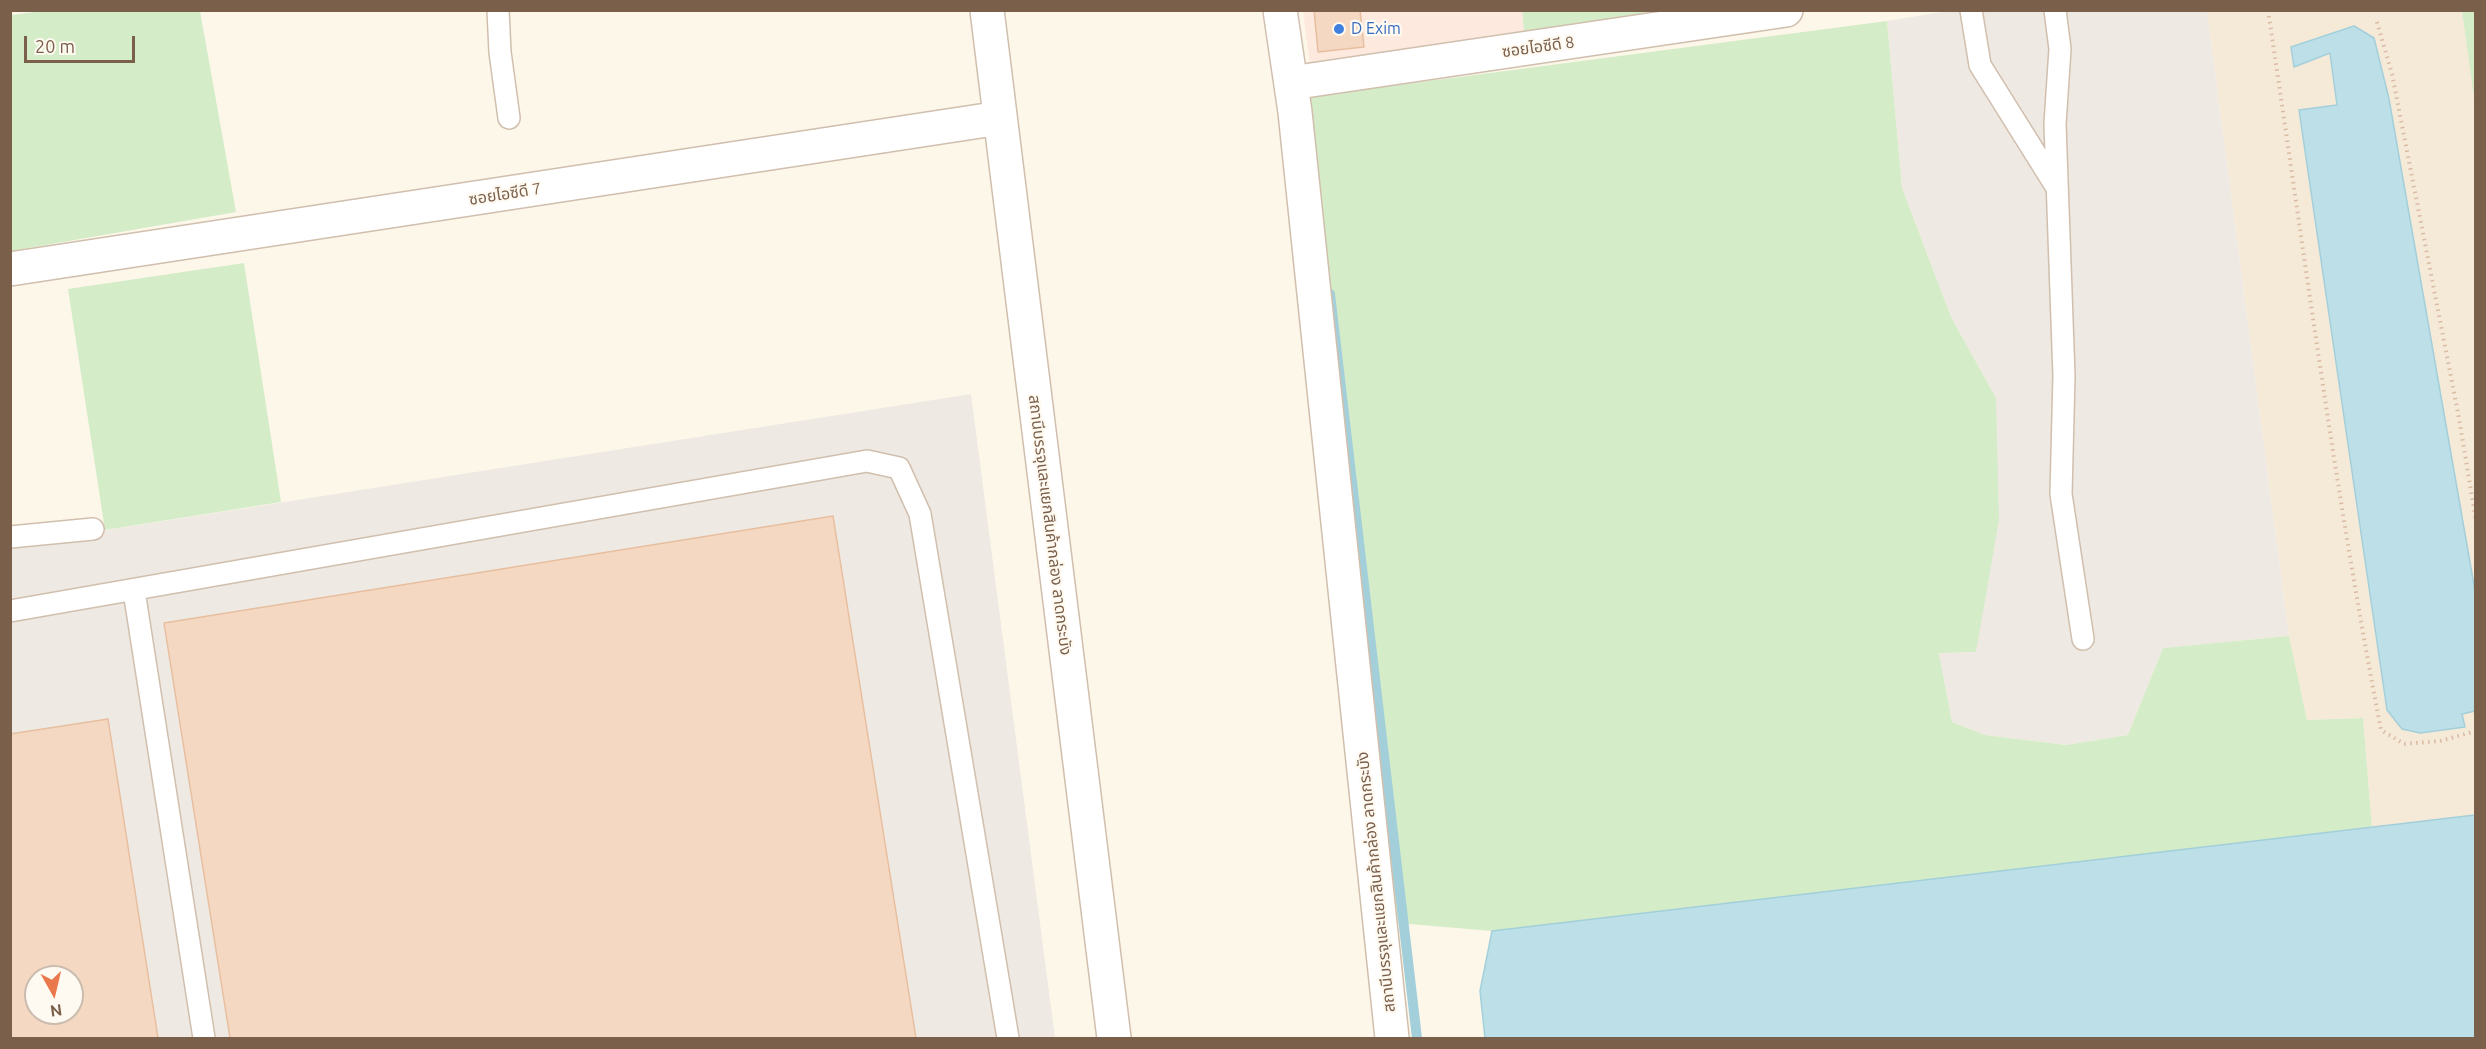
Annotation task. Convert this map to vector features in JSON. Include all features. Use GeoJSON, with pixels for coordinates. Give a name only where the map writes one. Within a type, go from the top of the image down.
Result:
{"type":"FeatureCollection","features":[{"type":"Feature","properties":{"kind":"street","name":"สถานีบรรจุและแยกสินค้ากล่อง ลาดกระบัง"},"geometry":{"type":"LineString","coordinates":[[987,10],[1114,1038]]}},
{"type":"Feature","properties":{"kind":"street","name":"สถานีบรรจุและแยกสินค้ากล่อง ลาดกระบัง"},"geometry":{"type":"LineString","coordinates":[[1280,10],[1302,82],[1392,1038]]}},
{"type":"Feature","properties":{"kind":"street","name":"ซอยไอซีดี 8"},"geometry":{"type":"LineString","coordinates":[[1302,82],[1786,10]]}},
{"type":"Feature","properties":{"kind":"street","name":"ซอยไอซีดี 7"},"geometry":{"type":"LineString","coordinates":[[19,262],[1000,118]]}},
{"type":"Feature","properties":{"kind":"lane"},"geometry":{"type":"LineString","coordinates":[[498,10],[500,52],[509,118]]}},
{"type":"Feature","properties":{"kind":"lane"},"geometry":{"type":"LineString","coordinates":[[1971,10],[1980,65],[2057,189]]}},
{"type":"Feature","properties":{"kind":"lane"},"geometry":{"type":"LineString","coordinates":[[2055,10],[2060,49],[2055,124],[2064,376],[2061,494],[2083,639]]}},
{"type":"Feature","properties":{"kind":"lane"},"geometry":{"type":"LineString","coordinates":[[10,611],[867,461],[899,468],[920,514],[1008,1038]]}},
{"type":"Feature","properties":{"kind":"lane"},"geometry":{"type":"LineString","coordinates":[[10,537],[93,529]]}},
{"type":"Feature","properties":{"kind":"lane"},"geometry":{"type":"LineString","coordinates":[[134,591],[204,1038]]}},
{"type":"Feature","properties":{"kind":"path"},"geometry":{"type":"LineString","coordinates":[[2268,10],[2342,509],[2381,730],[2404,744],[2440,741],[2475,731]]}},
{"type":"Feature","properties":{"kind":"path"},"geometry":{"type":"LineString","coordinates":[[2377,22],[2392,74],[2459,418],[2475,521]]}},
{"type":"Feature","properties":{"kind":"shaded area"},"geometry":{"type":"Polygon","coordinates":[[[1954,10],[2207,11],[2289,636],[2163,648],[2128,735],[2066,745],[1985,735],[1952,722],[1939,653],[1976,652],[1996,398],[1951,317],[1902,188],[1887,21],[1954,10]]]}},
{"type":"Feature","properties":{"kind":"shaded area"},"geometry":{"type":"Polygon","coordinates":[[[1303,11],[1522,11],[1524,31],[1310,66],[1303,11]]]}},
{"type":"Feature","properties":{"kind":"shaded area"},"geometry":{"type":"Polygon","coordinates":[[[2207,11],[2462,11],[2476,104],[2475,815],[2372,828],[2363,718],[2307,720],[2289,636],[2207,11]]]}},
{"type":"Feature","properties":{"kind":"shaded area"},"geometry":{"type":"Polygon","coordinates":[[[971,394],[1055,1038],[11,1038],[11,545],[971,394]]]}},
{"type":"Feature","properties":{"kind":"green space"},"geometry":{"type":"Polygon","coordinates":[[[1522,10],[1659,10],[1659,11],[1524,31],[1522,10]]]}},
{"type":"Feature","properties":{"kind":"green space"},"geometry":{"type":"Polygon","coordinates":[[[43,11],[200,11],[236,212],[11,251],[11,15],[43,11]]]}},
{"type":"Feature","properties":{"kind":"green space"},"geometry":{"type":"Polygon","coordinates":[[[2462,11],[2475,11],[2475,104],[2462,11]]]}},
{"type":"Feature","properties":{"kind":"green space"},"geometry":{"type":"Polygon","coordinates":[[[1887,21],[1902,188],[1951,317],[1996,398],[1999,520],[1976,652],[1939,653],[1952,722],[1985,735],[2066,745],[2128,735],[2163,648],[2289,636],[2307,720],[2363,718],[2372,828],[1492,931],[1398,923],[1299,98],[1887,21]]]}},
{"type":"Feature","properties":{"kind":"green space"},"geometry":{"type":"Polygon","coordinates":[[[244,263],[281,502],[105,530],[68,289],[244,263]]]}},
{"type":"Feature","properties":{"kind":"water"},"geometry":{"type":"Polygon","coordinates":[[[2354,26],[2374,38],[2389,99],[2475,591],[2475,711],[2462,714],[2465,727],[2420,733],[2402,729],[2387,710],[2299,110],[2337,105],[2330,53],[2294,67],[2291,47],[2354,26]]]}},
{"type":"Feature","properties":{"kind":"water"},"geometry":{"type":"Polygon","coordinates":[[[2475,815],[2475,1038],[1485,1038],[1480,991],[1492,931],[2475,815]]]}},
{"type":"Feature","properties":{"kind":"building","name":"D Exim"},"geometry":{"type":"Polygon","coordinates":[[[1314,10],[1360,10],[1364,47],[1318,52],[1314,10]]]}},
{"type":"Feature","properties":{"kind":"building"},"geometry":{"type":"Polygon","coordinates":[[[833,516],[916,1038],[230,1038],[164,623],[833,516]]]}},
{"type":"Feature","properties":{"kind":"building"},"geometry":{"type":"Polygon","coordinates":[[[108,719],[158,1038],[10,1038],[10,734],[108,719]]]}},
{"type":"Feature","properties":{"kind":"waterway"},"geometry":{"type":"LineString","coordinates":[[1330,294],[1417,1038]]}},
{"type":"Feature","properties":{"kind":"place","name":"D Exim"},"geometry":{"type":"Point","coordinates":[1339,29]}}]}
